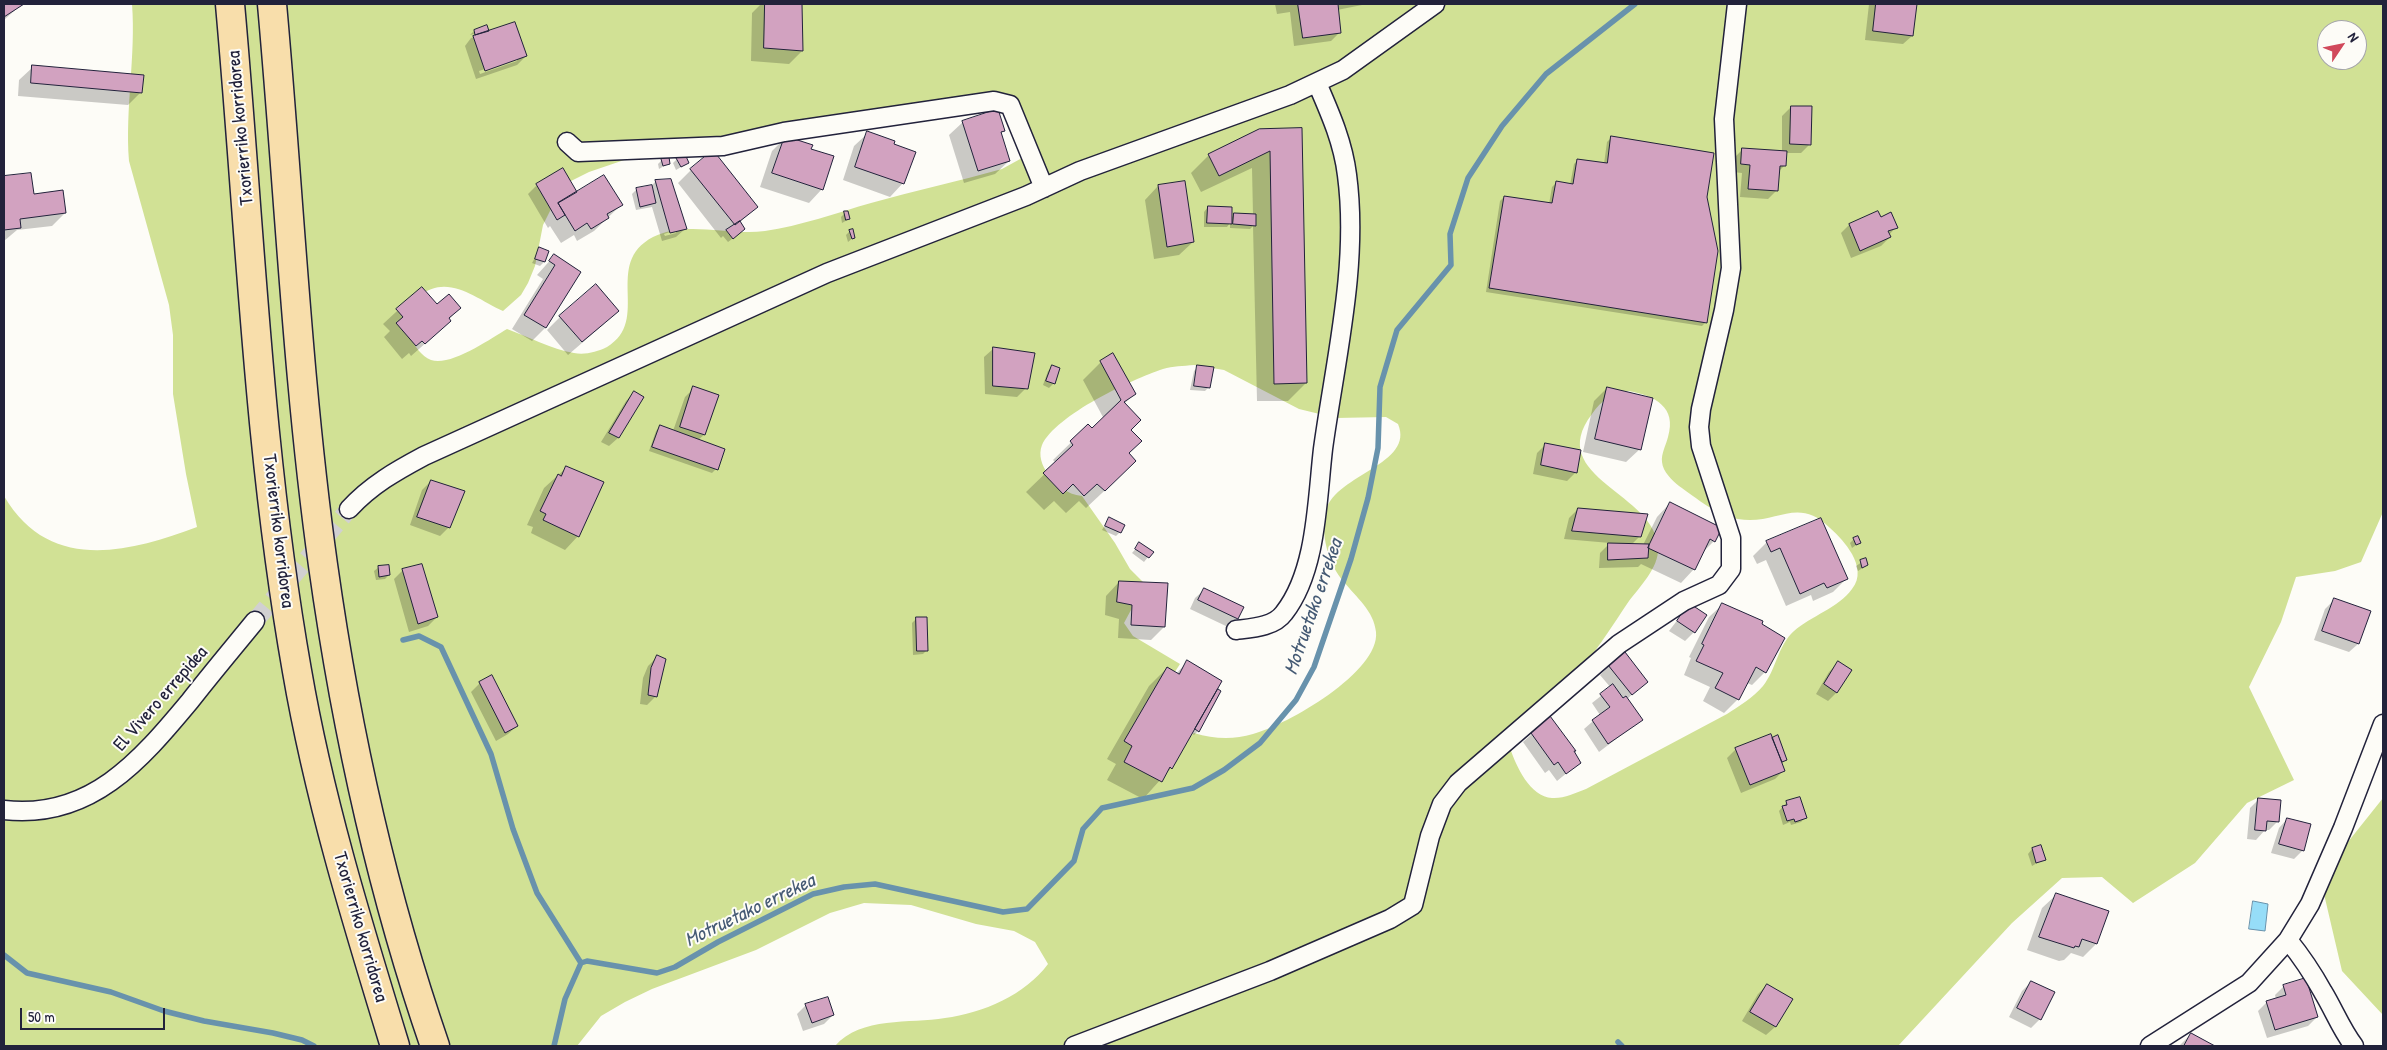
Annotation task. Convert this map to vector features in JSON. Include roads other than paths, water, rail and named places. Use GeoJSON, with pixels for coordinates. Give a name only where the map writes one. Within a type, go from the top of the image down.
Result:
{"type":"FeatureCollection","features":[{"type":"Feature","properties":{"kind":"highway","name":"Txorierriko korridorea"},"geometry":{"type":"LineString","coordinates":[[230,4],[265,428],[281,568],[297,671],[325,808],[345,883],[396,1046]]}},
{"type":"Feature","properties":{"kind":"highway","name":"Txorierriko korridorea"},"geometry":{"type":"LineString","coordinates":[[272,4],[307,424],[323,564],[342,690],[384,877],[435,1046]]}},
{"type":"Feature","properties":{"kind":"street"},"geometry":{"type":"LineString","coordinates":[[350,509],[364,492],[390,474],[424,456],[827,273],[1044,188],[1080,170],[1290,95],[1317,83],[1343,70],[1435,4]]}},
{"type":"Feature","properties":{"kind":"street"},"geometry":{"type":"LineString","coordinates":[[1074,1046],[1270,972],[1390,919],[1413,905],[1430,836],[1442,804],[1458,783],[1619,644],[1684,601],[1719,585],[1731,569],[1731,538],[1702,446],[1699,427],[1701,408],[1724,310],[1731,268],[1724,119],[1737,4]]}},
{"type":"Feature","properties":{"kind":"street"},"geometry":{"type":"LineString","coordinates":[[1236,630],[1260,628],[1283,614],[1300,588],[1318,518],[1323,450],[1337,363],[1348,262],[1351,214],[1348,175],[1340,136],[1317,83]]}},
{"type":"Feature","properties":{"kind":"street"},"geometry":{"type":"LineString","coordinates":[[568,142],[578,152],[723,146],[784,132],[994,101],[1010,105],[1044,188]]}},
{"type":"Feature","properties":{"kind":"street","name":"El Vivero errepidea"},"geometry":{"type":"LineString","coordinates":[[4,810],[16,812],[52,809],[88,797],[124,774],[156,742],[255,621]]}},
{"type":"Feature","properties":{"kind":"street"},"geometry":{"type":"LineString","coordinates":[[2150,1046],[2249,982],[2288,940],[2310,904],[2383,724]]}},
{"type":"Feature","properties":{"kind":"street"},"geometry":{"type":"LineString","coordinates":[[2288,940],[2314,978],[2343,1032],[2354,1046]]}},
{"type":"Feature","properties":{"kind":"water"},"geometry":{"type":"Polygon","coordinates":[[[2253,901],[2268,904],[2265,931],[2249,929],[2253,901]]]}},
{"type":"Feature","properties":{"kind":"waterway","name":"Motruetako errekea"},"geometry":{"type":"LineString","coordinates":[[403,640],[419,636],[441,647],[491,754],[513,829],[537,893],[581,963],[587,961],[657,973],[675,967],[718,942],[813,894],[844,887],[875,884],[1003,912],[1027,909],[1074,861],[1083,829],[1102,808],[1193,788],[1224,770],[1260,743],[1296,700],[1314,667],[1351,559],[1368,498],[1378,448],[1380,387],[1397,330],[1451,265],[1450,234],[1468,178],[1502,126],[1546,74],[1635,4]]}},
{"type":"Feature","properties":{"kind":"waterway"},"geometry":{"type":"LineString","coordinates":[[4,955],[27,973],[111,992],[164,1011],[204,1021],[273,1033],[302,1040],[314,1046]]}},
{"type":"Feature","properties":{"kind":"waterway"},"geometry":{"type":"LineString","coordinates":[[554,1046],[565,999],[581,963]]}},
{"type":"Feature","properties":{"kind":"waterway"},"geometry":{"type":"LineString","coordinates":[[1618,1042],[1622,1046]]}},
{"type":"Feature","properties":{"kind":"tunnel"},"geometry":{"type":"LineString","coordinates":[[255,621],[349,509]]}}]}
